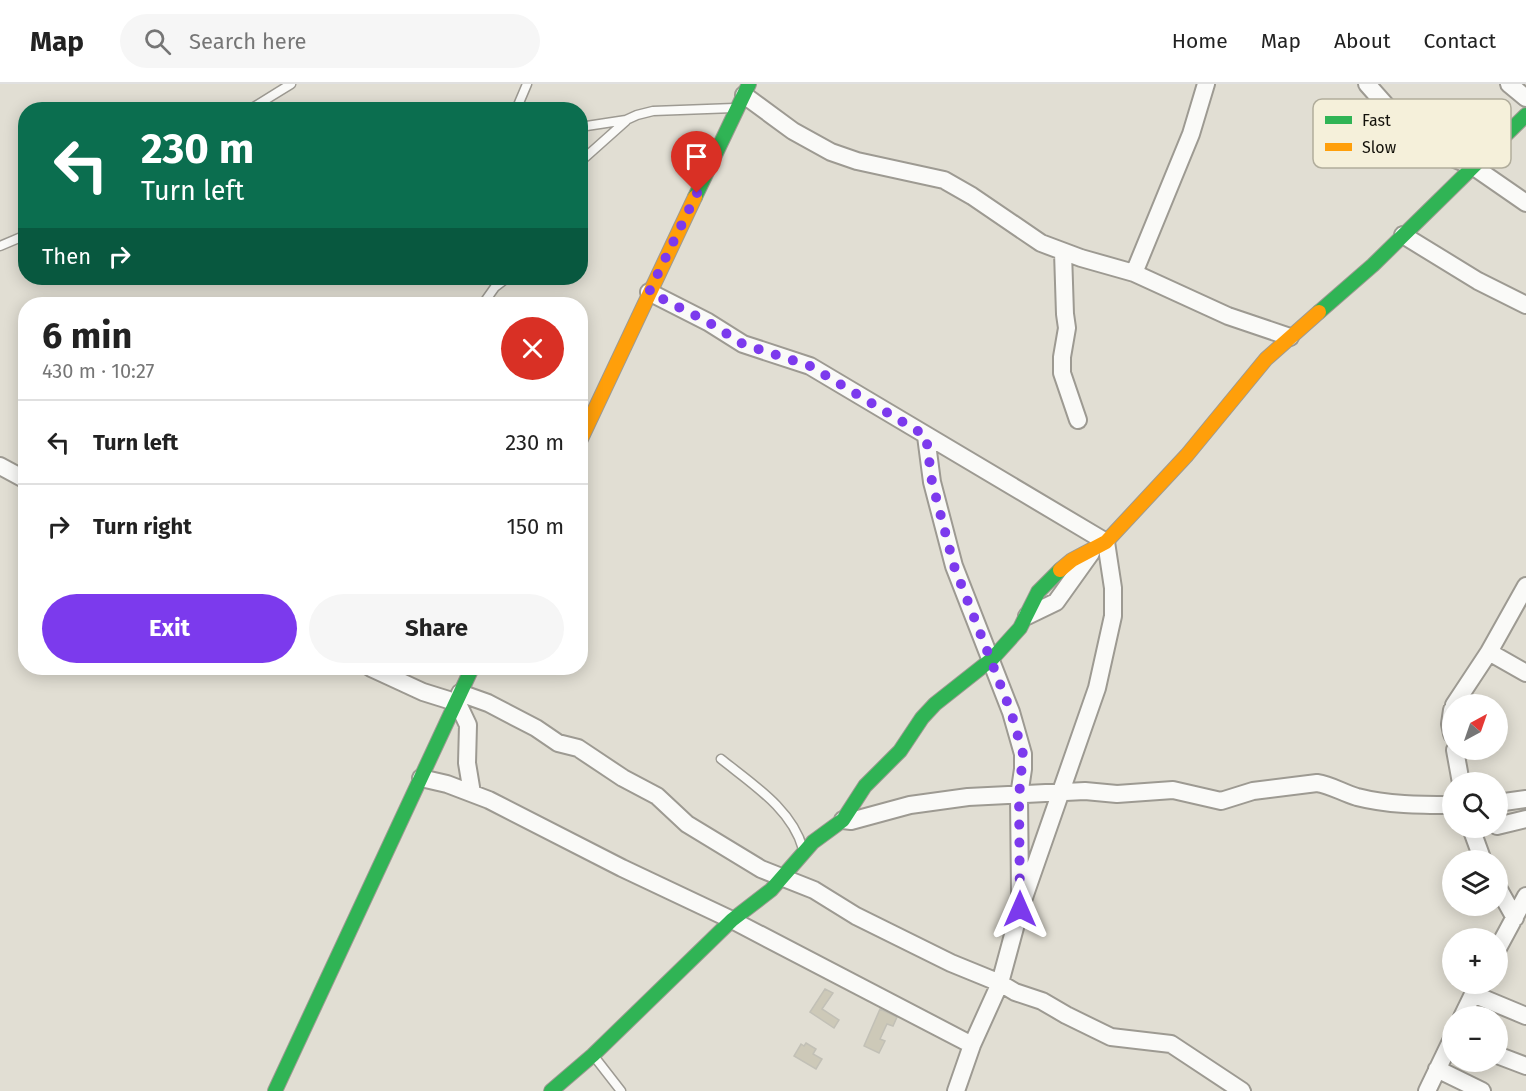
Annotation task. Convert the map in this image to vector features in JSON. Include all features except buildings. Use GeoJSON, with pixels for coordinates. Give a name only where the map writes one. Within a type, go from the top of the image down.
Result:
{"type":"FeatureCollection","features":[{"type":"Feature","properties":{"kind":"street"},"geometry":{"type":"LineString","coordinates":[[1134,273],[1187,144],[1206,84]]}},
{"type":"Feature","properties":{"kind":"street"},"geometry":{"type":"LineString","coordinates":[[1367,84],[1380,99]]}},
{"type":"Feature","properties":{"kind":"street"},"geometry":{"type":"LineString","coordinates":[[1509,84],[1526,98]]}},
{"type":"Feature","properties":{"kind":"street"},"geometry":{"type":"LineString","coordinates":[[588,424],[743,96],[793,131],[831,152],[857,161],[944,180],[972,196],[1033,238],[1064,252],[1134,273],[1228,316],[1290,337]]}},
{"type":"Feature","properties":{"kind":"street"},"geometry":{"type":"LineString","coordinates":[[1511,130],[1526,115]]}},
{"type":"Feature","properties":{"kind":"street"},"geometry":{"type":"LineString","coordinates":[[550,1091],[593,1055],[732,920],[783,879],[804,852],[823,833],[843,820],[865,786],[900,751],[922,718],[935,704],[992,659],[1020,628],[1027,616],[1056,602],[1074,574],[1187,455],[1266,359],[1373,265],[1473,168]]}},
{"type":"Feature","properties":{"kind":"street"},"geometry":{"type":"LineString","coordinates":[[1475,168],[1526,203]]}},
{"type":"Feature","properties":{"kind":"street"},"geometry":{"type":"LineString","coordinates":[[1402,235],[1478,281],[1526,305]]}},
{"type":"Feature","properties":{"kind":"street"},"geometry":{"type":"LineString","coordinates":[[1064,252],[1067,328],[1062,373],[1078,420]]}},
{"type":"Feature","properties":{"kind":"street"},"geometry":{"type":"LineString","coordinates":[[649,292],[708,322],[743,344],[810,366],[1100,545],[1113,600],[1110,634],[1092,705],[1020,909],[1000,983],[972,1044],[956,1091]]}},
{"type":"Feature","properties":{"kind":"street"},"geometry":{"type":"LineString","coordinates":[[926,436],[932,482],[954,566],[992,659],[1023,754],[1019,796],[1020,909]]}},
{"type":"Feature","properties":{"kind":"street"},"geometry":{"type":"LineString","coordinates":[[0,466],[18,476]]}},
{"type":"Feature","properties":{"kind":"street"},"geometry":{"type":"LineString","coordinates":[[1461,694],[1489,652],[1526,586]]}},
{"type":"Feature","properties":{"kind":"street"},"geometry":{"type":"LineString","coordinates":[[1489,652],[1526,673]]}},
{"type":"Feature","properties":{"kind":"street"},"geometry":{"type":"LineString","coordinates":[[386,675],[423,692],[488,703],[536,728],[558,743],[578,748],[623,778],[657,796],[687,824],[744,859],[783,879],[814,890],[856,916],[951,963],[1000,983],[1015,992],[1042,1001],[1066,1016],[1111,1037],[1171,1044],[1242,1091]]}},
{"type":"Feature","properties":{"kind":"street"},"geometry":{"type":"LineString","coordinates":[[275,1091],[469,675]]}},
{"type":"Feature","properties":{"kind":"street"},"geometry":{"type":"LineString","coordinates":[[458,698],[468,725],[467,763],[472,793]]}},
{"type":"Feature","properties":{"kind":"street"},"geometry":{"type":"LineString","coordinates":[[421,778],[472,793],[732,920],[972,1044]]}},
{"type":"Feature","properties":{"kind":"street"},"geometry":{"type":"LineString","coordinates":[[843,820],[851,821],[930,801],[968,797],[1085,791],[1117,794],[1173,790],[1221,801],[1253,791],[1317,783],[1356,796],[1396,804],[1442,805]]}},
{"type":"Feature","properties":{"kind":"street"},"geometry":{"type":"LineString","coordinates":[[1508,801],[1526,799]]}},
{"type":"Feature","properties":{"kind":"street"},"geometry":{"type":"LineString","coordinates":[[1508,823],[1526,819]]}},
{"type":"Feature","properties":{"kind":"street"},"geometry":{"type":"LineString","coordinates":[[1508,930],[1526,896]]}},
{"type":"Feature","properties":{"kind":"street"},"geometry":{"type":"LineString","coordinates":[[1508,906],[1515,918]]}},
{"type":"Feature","properties":{"kind":"street"},"geometry":{"type":"LineString","coordinates":[[1485,994],[1526,1016]]}},
{"type":"Feature","properties":{"kind":"street"},"geometry":{"type":"LineString","coordinates":[[1508,1059],[1526,1066]]}},
{"type":"Feature","properties":{"kind":"street"},"geometry":{"type":"LineString","coordinates":[[1427,1091],[1442,1060]]}},
{"type":"Feature","properties":{"kind":"street"},"geometry":{"type":"LineString","coordinates":[[1437,1070],[1482,1091]]}},
{"type":"Feature","properties":{"kind":"lane"},"geometry":{"type":"LineString","coordinates":[[262,102],[291,84]]}},
{"type":"Feature","properties":{"kind":"lane"},"geometry":{"type":"LineString","coordinates":[[519,102],[527,84]]}},
{"type":"Feature","properties":{"kind":"lane"},"geometry":{"type":"LineString","coordinates":[[588,155],[627,120],[637,115],[743,96]]}},
{"type":"Feature","properties":{"kind":"lane"},"geometry":{"type":"LineString","coordinates":[[588,126],[627,120]]}},
{"type":"Feature","properties":{"kind":"lane"},"geometry":{"type":"LineString","coordinates":[[0,246],[18,239]]}},
{"type":"Feature","properties":{"kind":"lane"},"geometry":{"type":"LineString","coordinates":[[488,297],[498,285]]}},
{"type":"Feature","properties":{"kind":"lane"},"geometry":{"type":"LineString","coordinates":[[721,759],[786,814],[800,836],[804,852]]}},
{"type":"Feature","properties":{"kind":"lane"},"geometry":{"type":"LineString","coordinates":[[593,1055],[621,1091]]}},
{"type":"Feature","properties":{"kind":"traffic: fast"},"geometry":{"type":"LineString","coordinates":[[695,197],[749,84]]}},
{"type":"Feature","properties":{"kind":"traffic: fast"},"geometry":{"type":"LineString","coordinates":[[1511,130],[1526,115]]}},
{"type":"Feature","properties":{"kind":"traffic: fast"},"geometry":{"type":"LineString","coordinates":[[1319,312],[1373,265],[1472,168]]}},
{"type":"Feature","properties":{"kind":"traffic: fast"},"geometry":{"type":"LineString","coordinates":[[551,1091],[593,1055],[732,920],[771,890],[813,842],[843,820],[865,786],[900,751],[922,718],[935,704],[992,659],[1020,628],[1038,592],[1060,570]]}},
{"type":"Feature","properties":{"kind":"traffic: fast"},"geometry":{"type":"LineString","coordinates":[[275,1091],[469,675]]}},
{"type":"Feature","properties":{"kind":"traffic: slow"},"geometry":{"type":"LineString","coordinates":[[588,424],[695,197]]}},
{"type":"Feature","properties":{"kind":"traffic: slow"},"geometry":{"type":"LineString","coordinates":[[1060,570],[1072,560],[1106,542],[1187,455],[1266,359],[1319,312]]}},
{"type":"Feature","properties":{"kind":"route"},"geometry":{"type":"LineString","coordinates":[[697,193],[649,292],[708,322],[743,344],[810,366],[926,436],[932,482],[954,566],[992,659],[1023,754],[1019,796],[1020,909]]}}]}
